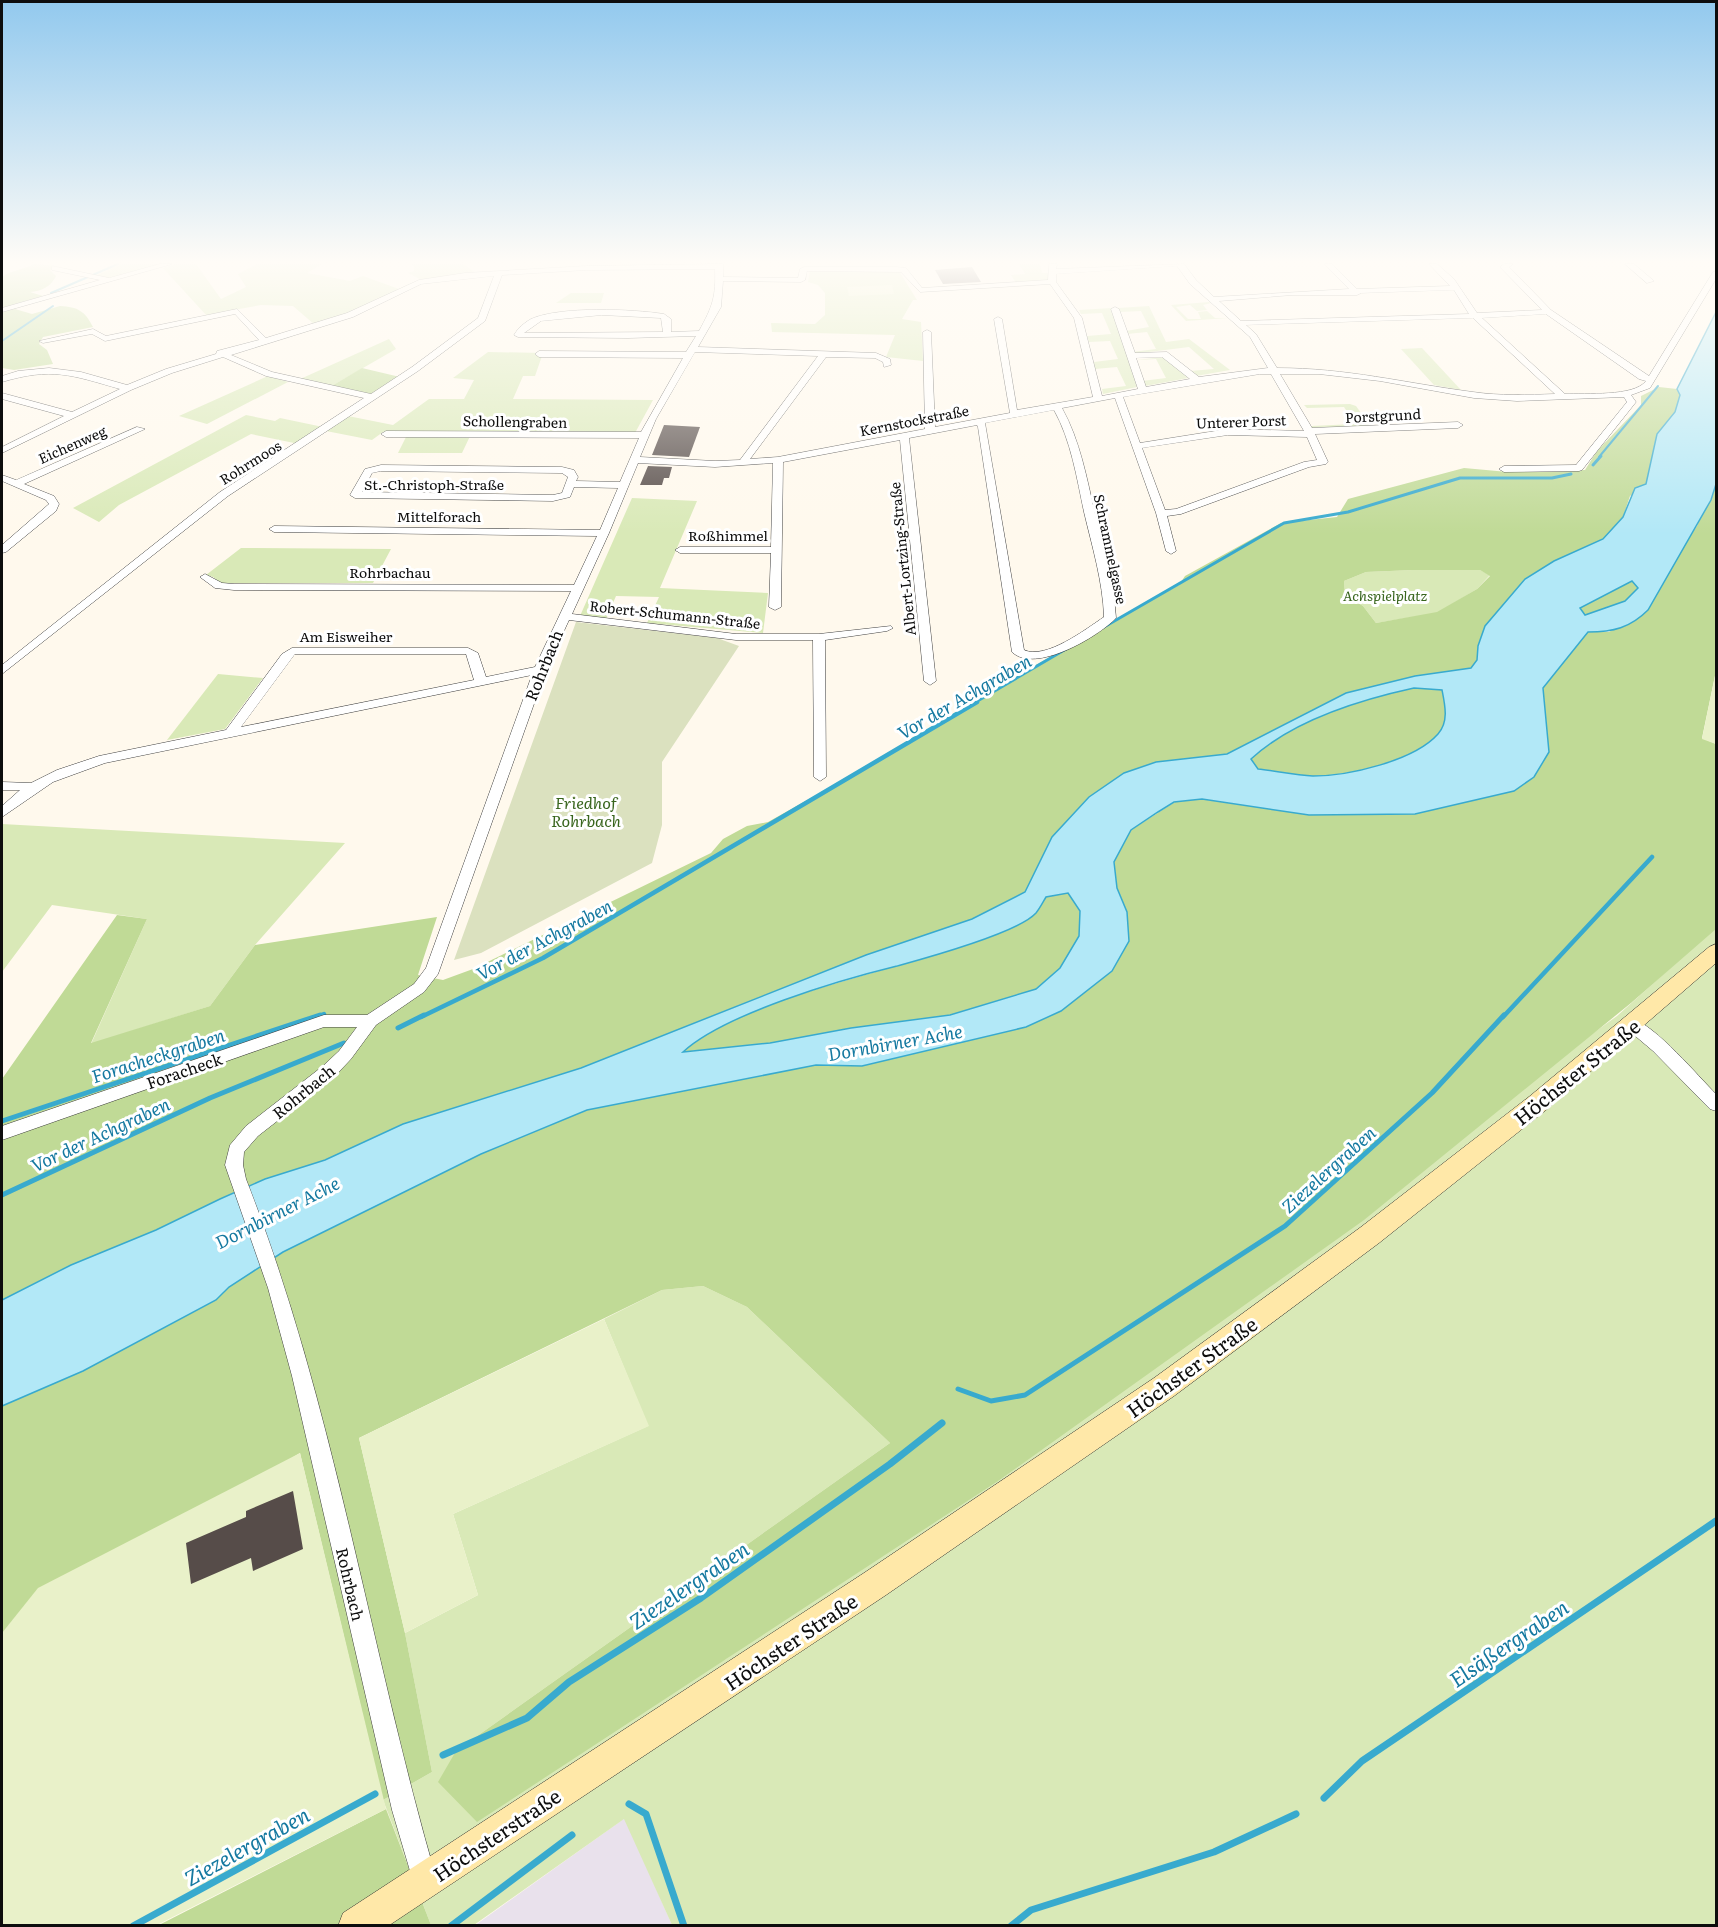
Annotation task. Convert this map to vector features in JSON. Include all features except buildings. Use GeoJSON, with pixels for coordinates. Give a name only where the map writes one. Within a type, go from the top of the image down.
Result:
{"type":"FeatureCollection","features":[{"type":"Feature","properties":{"kind":"main road","name":"Höchster Straße"},"geometry":{"type":"LineString","coordinates":[[637,1742],[875,1584],[1164,1387],[1370,1235],[1633,1026],[1716,952]]}},
{"type":"Feature","properties":{"kind":"main road","name":"Höchsterstraße"},"geometry":{"type":"LineString","coordinates":[[356,1926],[637,1742]]}},
{"type":"Feature","properties":{"kind":"street"},"geometry":{"type":"LineString","coordinates":[[2,450],[128,388],[218,354]]}},
{"type":"Feature","properties":{"kind":"street"},"geometry":{"type":"LineString","coordinates":[[223,354],[296,381],[372,397]]}},
{"type":"Feature","properties":{"kind":"street","name":"Rohrmoos"},"geometry":{"type":"LineString","coordinates":[[2,670],[224,494],[435,354]]}},
{"type":"Feature","properties":{"kind":"street"},"geometry":{"type":"LineString","coordinates":[[539,354],[545,354]]}},
{"type":"Feature","properties":{"kind":"street","name":"Rohrbach"},"geometry":{"type":"LineString","coordinates":[[425,1881],[394,1768],[321,1453],[271,1271],[234,1165],[236,1150],[252,1131],[329,1071],[345,1055],[370,1021],[419,988],[433,970],[540,670],[604,533],[644,435],[689,354]]}},
{"type":"Feature","properties":{"kind":"street"},"geometry":{"type":"LineString","coordinates":[[819,354],[876,356],[887,361],[887,365]]}},
{"type":"Feature","properties":{"kind":"street"},"geometry":{"type":"LineString","coordinates":[[745,463],[745,458],[824,354]]}},
{"type":"Feature","properties":{"kind":"street"},"geometry":{"type":"LineString","coordinates":[[928,354],[930,430]]}},
{"type":"Feature","properties":{"kind":"street"},"geometry":{"type":"LineString","coordinates":[[1004,354],[1013,411],[1017,414]]}},
{"type":"Feature","properties":{"kind":"street"},"geometry":{"type":"LineString","coordinates":[[1087,354],[1098,399]]}},
{"type":"Feature","properties":{"kind":"street"},"geometry":{"type":"LineString","coordinates":[[1143,390],[1132,356],[1164,354],[1197,380]]}},
{"type":"Feature","properties":{"kind":"street"},"geometry":{"type":"LineString","coordinates":[[1161,513],[1176,512],[1307,464],[1323,462],[1310,433],[1264,354]]}},
{"type":"Feature","properties":{"kind":"street"},"geometry":{"type":"LineString","coordinates":[[1517,354],[1565,398]]}},
{"type":"Feature","properties":{"kind":"street"},"geometry":{"type":"LineString","coordinates":[[1609,354],[1642,377],[1651,379]]}},
{"type":"Feature","properties":{"kind":"street"},"geometry":{"type":"LineString","coordinates":[[1504,469],[1579,468],[1632,402],[1626,394],[1644,388],[1667,354]]}},
{"type":"Feature","properties":{"kind":"street"},"geometry":{"type":"LineString","coordinates":[[2,379],[34,368],[51,369],[128,388]]}},
{"type":"Feature","properties":{"kind":"street","name":"Kernstockstraße"},"geometry":{"type":"LineString","coordinates":[[634,460],[745,463],[778,460],[1197,380],[1274,370],[1361,375],[1474,395],[1565,398],[1626,394]]}},
{"type":"Feature","properties":{"kind":"street"},"geometry":{"type":"LineString","coordinates":[[1118,395],[1161,513],[1171,551]]}},
{"type":"Feature","properties":{"kind":"street"},"geometry":{"type":"LineString","coordinates":[[2,396],[72,416]]}},
{"type":"Feature","properties":{"kind":"street","name":"Schrammelgasse"},"geometry":{"type":"LineString","coordinates":[[980,422],[983,427],[1018,652],[1026,657],[1044,656],[1110,618],[1109,599],[1075,461],[1061,412],[1056,406]]}},
{"type":"Feature","properties":{"kind":"street","name":"Porstgrund"},"geometry":{"type":"LineString","coordinates":[[1310,433],[1458,425]]}},
{"type":"Feature","properties":{"kind":"street","name":"Eichenweg"},"geometry":{"type":"LineString","coordinates":[[15,484],[140,429]]}},
{"type":"Feature","properties":{"kind":"street","name":"Unterer Porst"},"geometry":{"type":"LineString","coordinates":[[1136,446],[1220,433],[1310,433]]}},
{"type":"Feature","properties":{"kind":"street","name":"Schollengraben"},"geometry":{"type":"LineString","coordinates":[[386,434],[644,435]]}},
{"type":"Feature","properties":{"kind":"street","name":"Albert-Lortzing-Straße"},"geometry":{"type":"LineString","coordinates":[[904,435],[930,681]]}},
{"type":"Feature","properties":{"kind":"street","name":"Roßhimmel"},"geometry":{"type":"LineString","coordinates":[[775,608],[778,460]]}},
{"type":"Feature","properties":{"kind":"street","name":"St.-Christoph-Straße"},"geometry":{"type":"LineString","coordinates":[[381,468],[562,470],[571,472],[573,477],[570,484],[567,495],[553,498],[355,495],[368,471],[381,468]]}},
{"type":"Feature","properties":{"kind":"street"},"geometry":{"type":"LineString","coordinates":[[2,478],[50,498],[54,504],[52,509],[2,550]]}},
{"type":"Feature","properties":{"kind":"street"},"geometry":{"type":"LineString","coordinates":[[570,484],[624,485]]}},
{"type":"Feature","properties":{"kind":"street","name":"Mittelforach"},"geometry":{"type":"LineString","coordinates":[[274,529],[604,533]]}},
{"type":"Feature","properties":{"kind":"street","name":"Roßhimmel"},"geometry":{"type":"LineString","coordinates":[[680,550],[777,550]]}},
{"type":"Feature","properties":{"kind":"street","name":"Rohrbachau"},"geometry":{"type":"LineString","coordinates":[[205,577],[219,586],[234,587],[578,588]]}},
{"type":"Feature","properties":{"kind":"street","name":"Robert-Schumann-Straße"},"geometry":{"type":"LineString","coordinates":[[564,616],[736,637],[819,637],[887,628]]}},
{"type":"Feature","properties":{"kind":"street"},"geometry":{"type":"LineString","coordinates":[[819,637],[820,777]]}},
{"type":"Feature","properties":{"kind":"street","name":"Am Eisweiher"},"geometry":{"type":"LineString","coordinates":[[230,733],[292,651],[468,651],[472,653],[481,682]]}},
{"type":"Feature","properties":{"kind":"street"},"geometry":{"type":"LineString","coordinates":[[2,813],[30,789],[74,767],[540,670]]}},
{"type":"Feature","properties":{"kind":"street"},"geometry":{"type":"LineString","coordinates":[[2,786],[16,785],[30,789]]}},
{"type":"Feature","properties":{"kind":"street","name":"Foracheck"},"geometry":{"type":"LineString","coordinates":[[2,1133],[324,1022],[370,1021]]}},
{"type":"Feature","properties":{"kind":"street"},"geometry":{"type":"LineString","coordinates":[[1633,1026],[1659,1047],[1716,1104]]}},
{"type":"Feature","properties":{"kind":"shaded area"},"geometry":{"type":"Polygon","coordinates":[[[625,1818],[672,1925],[474,1926],[625,1818]]]}},
{"type":"Feature","properties":{"kind":"green space"},"geometry":{"type":"Polygon","coordinates":[[[2,354],[49,354],[53,364],[14,370],[2,368],[2,354]]]}},
{"type":"Feature","properties":{"kind":"green space"},"geometry":{"type":"Polygon","coordinates":[[[356,354],[387,354],[330,387],[298,380],[356,354]]]}},
{"type":"Feature","properties":{"kind":"green space"},"geometry":{"type":"Polygon","coordinates":[[[485,354],[543,354],[535,376],[523,376],[513,399],[653,400],[635,433],[472,432],[462,453],[398,453],[408,433],[383,432],[372,440],[326,431],[348,416],[393,425],[429,399],[464,399],[474,380],[453,378],[485,354]]]}},
{"type":"Feature","properties":{"kind":"green space"},"geometry":{"type":"Polygon","coordinates":[[[887,354],[923,354],[923,361],[886,357],[887,354]]]}},
{"type":"Feature","properties":{"kind":"green space"},"geometry":{"type":"Polygon","coordinates":[[[1116,354],[1127,354],[1137,387],[1103,394],[1102,389],[1126,386],[1117,367],[1095,369],[1094,362],[1118,359],[1116,354]]]}},
{"type":"Feature","properties":{"kind":"green space"},"geometry":{"type":"Polygon","coordinates":[[[1197,354],[1209,354],[1230,370],[1196,376],[1190,371],[1214,369],[1197,354]]]}},
{"type":"Feature","properties":{"kind":"green space"},"geometry":{"type":"Polygon","coordinates":[[[1406,354],[1428,354],[1461,390],[1434,385],[1406,354]]]}},
{"type":"Feature","properties":{"kind":"green space"},"geometry":{"type":"Polygon","coordinates":[[[1165,357],[1188,378],[1145,386],[1142,381],[1166,378],[1156,359],[1136,360],[1165,357]]]}},
{"type":"Feature","properties":{"kind":"green space"},"geometry":{"type":"Polygon","coordinates":[[[362,368],[400,377],[369,395],[330,387],[362,368]]]}},
{"type":"Feature","properties":{"kind":"green space"},"geometry":{"type":"Polygon","coordinates":[[[268,376],[288,382],[207,424],[179,416],[268,376]]]}},
{"type":"Feature","properties":{"kind":"green space"},"geometry":{"type":"Polygon","coordinates":[[[1659,387],[1677,389],[1680,395],[1675,412],[1657,434],[1646,484],[1630,496],[1623,517],[1603,539],[1554,561],[1525,579],[1485,626],[1478,646],[1477,660],[1471,669],[1415,676],[1346,693],[1227,754],[1156,762],[1124,773],[1089,797],[1052,837],[1025,892],[972,919],[866,955],[581,1068],[403,1124],[325,1160],[265,1179],[156,1230],[71,1265],[2,1300],[2,1079],[117,915],[147,919],[91,1043],[210,1006],[255,945],[437,917],[418,975],[443,980],[473,969],[711,853],[723,839],[747,826],[768,822],[861,770],[1027,670],[1179,585],[1185,576],[1281,523],[1337,517],[1348,499],[1464,468],[1508,472],[1585,470],[1597,451],[1641,405],[1641,396],[1659,387]],[[1480,570],[1366,572],[1344,581],[1345,595],[1363,606],[1376,623],[1437,612],[1477,589],[1490,576],[1480,570]]]}},
{"type":"Feature","properties":{"kind":"green space"},"geometry":{"type":"Polygon","coordinates":[[[1350,404],[1356,406],[1371,427],[1312,428],[1311,426],[1355,424],[1344,407],[1307,408],[1304,405],[1350,404]]]}},
{"type":"Feature","properties":{"kind":"green space"},"geometry":{"type":"Polygon","coordinates":[[[246,415],[275,421],[280,418],[323,427],[299,444],[251,434],[119,505],[99,522],[73,508],[246,415]]]}},
{"type":"Feature","properties":{"kind":"green space"},"geometry":{"type":"Polygon","coordinates":[[[1716,484],[1716,671],[1702,738],[1716,744],[1716,929],[1631,1003],[1364,1220],[998,1481],[477,1822],[438,1782],[456,1751],[890,1443],[747,1307],[703,1286],[662,1290],[359,1438],[405,1633],[432,1772],[383,1800],[300,1453],[2,1633],[2,1406],[83,1371],[216,1300],[229,1287],[283,1252],[481,1154],[587,1110],[816,1065],[862,1066],[1026,1027],[1061,1011],[1112,971],[1127,912],[1117,888],[1114,862],[1131,830],[1175,802],[1201,799],[1309,815],[1415,814],[1514,791],[1549,752],[1543,688],[1588,632],[1609,632],[1648,610],[1673,562],[1697,526],[1716,484]]]}},
{"type":"Feature","properties":{"kind":"green space"},"geometry":{"type":"Polygon","coordinates":[[[632,498],[697,501],[660,588],[768,593],[763,633],[647,623],[659,597],[616,596],[606,619],[580,616],[632,498]]]}},
{"type":"Feature","properties":{"kind":"green space"},"geometry":{"type":"Polygon","coordinates":[[[241,548],[391,549],[373,583],[220,583],[206,575],[241,548]]]}},
{"type":"Feature","properties":{"kind":"green space","name":"Achspielplatz"},"geometry":{"type":"Polygon","coordinates":[[[1480,570],[1490,575],[1477,589],[1437,613],[1376,623],[1363,606],[1345,595],[1344,581],[1366,572],[1480,570]]]}},
{"type":"Feature","properties":{"kind":"green space"},"geometry":{"type":"Polygon","coordinates":[[[1632,581],[1638,588],[1625,601],[1585,615],[1580,608],[1632,581]]]}},
{"type":"Feature","properties":{"kind":"green space","name":"Friedhof Rohrbach"},"geometry":{"type":"Polygon","coordinates":[[[576,622],[717,638],[739,646],[662,762],[662,825],[652,863],[481,953],[454,960],[576,622]]]}},
{"type":"Feature","properties":{"kind":"green space"},"geometry":{"type":"Polygon","coordinates":[[[1716,671],[1716,744],[1702,739],[1716,671]]]}},
{"type":"Feature","properties":{"kind":"green space"},"geometry":{"type":"Polygon","coordinates":[[[218,674],[263,678],[225,729],[167,740],[218,674]]]}},
{"type":"Feature","properties":{"kind":"green space"},"geometry":{"type":"Polygon","coordinates":[[[1414,688],[1442,690],[1445,713],[1444,724],[1438,734],[1414,752],[1361,770],[1313,776],[1258,769],[1251,759],[1286,733],[1328,713],[1349,705],[1414,688]]]}},
{"type":"Feature","properties":{"kind":"green space"},"geometry":{"type":"Polygon","coordinates":[[[2,824],[345,843],[255,945],[210,1006],[91,1044],[147,919],[52,905],[2,972],[2,824]]]}},
{"type":"Feature","properties":{"kind":"green space"},"geometry":{"type":"Polygon","coordinates":[[[1068,893],[1080,911],[1079,936],[1060,968],[1036,989],[950,1015],[851,1028],[770,1043],[682,1052],[704,1036],[755,1011],[1009,929],[1036,913],[1046,897],[1068,893]]]}},
{"type":"Feature","properties":{"kind":"green space"},"geometry":{"type":"Polygon","coordinates":[[[1716,927],[1716,1925],[672,1925],[624,1819],[474,1925],[431,1925],[383,1800],[432,1772],[405,1633],[478,1595],[453,1514],[648,1426],[604,1319],[662,1290],[703,1286],[747,1307],[890,1443],[456,1751],[726,1659],[1617,1016],[1716,927]]]}},
{"type":"Feature","properties":{"kind":"green space"},"geometry":{"type":"Polygon","coordinates":[[[604,1319],[649,1426],[453,1514],[478,1595],[405,1633],[359,1438],[604,1319]]]}},
{"type":"Feature","properties":{"kind":"green space"},"geometry":{"type":"Polygon","coordinates":[[[300,1453],[386,1809],[157,1925],[2,1926],[2,1633],[38,1588],[300,1453]]]}},
{"type":"Feature","properties":{"kind":"green space"},"geometry":{"type":"Polygon","coordinates":[[[386,1809],[431,1925],[157,1926],[386,1809]]]}},
{"type":"Feature","properties":{"kind":"water","name":"Dornbirner Ache"},"geometry":{"type":"Polygon","coordinates":[[[1695,354],[1716,354],[1716,484],[1711,500],[1648,610],[1635,621],[1621,628],[1588,632],[1543,688],[1549,752],[1534,777],[1514,791],[1415,814],[1309,815],[1202,799],[1174,802],[1131,830],[1114,862],[1117,888],[1127,912],[1129,941],[1112,971],[1061,1011],[1026,1027],[862,1066],[816,1065],[587,1110],[481,1154],[283,1252],[229,1287],[216,1300],[83,1371],[2,1406],[2,1300],[71,1265],[156,1230],[265,1179],[325,1160],[403,1124],[581,1068],[866,955],[972,919],[1025,892],[1052,837],[1089,797],[1124,773],[1156,762],[1227,754],[1346,693],[1415,676],[1471,668],[1477,660],[1478,646],[1485,626],[1525,579],[1554,561],[1603,539],[1623,517],[1635,488],[1646,484],[1657,434],[1675,412],[1680,395],[1677,389],[1695,354]],[[1632,581],[1580,608],[1585,615],[1625,601],[1638,588],[1632,581]],[[1414,688],[1349,705],[1328,713],[1286,733],[1251,759],[1258,769],[1313,776],[1362,770],[1397,759],[1427,744],[1438,734],[1444,724],[1442,690],[1414,688]],[[1068,893],[1046,897],[1036,913],[1011,929],[949,951],[845,980],[784,1000],[726,1024],[683,1052],[770,1043],[851,1028],[950,1015],[1036,989],[1060,968],[1079,936],[1080,911],[1068,893]]]}},
{"type":"Feature","properties":{"kind":"waterway","name":"Vor der Achgraben"},"geometry":{"type":"LineString","coordinates":[[1599,457],[1658,386]]}},
{"type":"Feature","properties":{"kind":"waterway","name":"Vor der Achgraben"},"geometry":{"type":"LineString","coordinates":[[1593,465],[1601,456]]}},
{"type":"Feature","properties":{"kind":"waterway","name":"Vor der Achgraben"},"geometry":{"type":"LineString","coordinates":[[1104,627],[1284,523],[1348,512],[1460,478],[1552,478],[1571,474]]}},
{"type":"Feature","properties":{"kind":"waterway","name":"Vor der Achgraben"},"geometry":{"type":"LineString","coordinates":[[974,703],[1066,649]]}},
{"type":"Feature","properties":{"kind":"waterway","name":"Vor der Achgraben"},"geometry":{"type":"LineString","coordinates":[[421,1017],[543,958],[977,702]]}},
{"type":"Feature","properties":{"kind":"waterway","name":"Ziezelergraben"},"geometry":{"type":"LineString","coordinates":[[1503,1017],[1652,857]]}},
{"type":"Feature","properties":{"kind":"waterway","name":"Foracheckgraben"},"geometry":{"type":"LineString","coordinates":[[316,1017],[324,1014]]}},
{"type":"Feature","properties":{"kind":"waterway","name":"Foracheckgraben"},"geometry":{"type":"LineString","coordinates":[[2,1121],[320,1015]]}},
{"type":"Feature","properties":{"kind":"waterway","name":"Vor der Achgraben"},"geometry":{"type":"LineString","coordinates":[[398,1028],[424,1015]]}},
{"type":"Feature","properties":{"kind":"waterway","name":"Ziezelergraben"},"geometry":{"type":"LineString","coordinates":[[958,1389],[991,1401],[1025,1395],[1285,1226],[1432,1093],[1504,1015]]}},
{"type":"Feature","properties":{"kind":"waterway","name":"Vor der Achgraben"},"geometry":{"type":"LineString","coordinates":[[2,1195],[210,1098],[344,1043]]}},
{"type":"Feature","properties":{"kind":"waterway","name":"Ziezelergraben"},"geometry":{"type":"LineString","coordinates":[[443,1755],[527,1718],[569,1682],[701,1598],[890,1464],[942,1423]]}},
{"type":"Feature","properties":{"kind":"waterway","name":"Elsäßergraben"},"geometry":{"type":"LineString","coordinates":[[1324,1798],[1362,1761],[1716,1521]]}},
{"type":"Feature","properties":{"kind":"waterway","name":"Ziezelergraben"},"geometry":{"type":"LineString","coordinates":[[133,1926],[375,1794]]}},
{"type":"Feature","properties":{"kind":"waterway","name":"Elsäßergraben"},"geometry":{"type":"LineString","coordinates":[[629,1804],[646,1814],[684,1926]]}},
{"type":"Feature","properties":{"kind":"waterway","name":"Elsäßergraben"},"geometry":{"type":"LineString","coordinates":[[1011,1926],[1031,1910],[1214,1852],[1296,1814]]}},
{"type":"Feature","properties":{"kind":"waterway","name":"Elsäßergraben"},"geometry":{"type":"LineString","coordinates":[[451,1926],[572,1835]]}}]}
